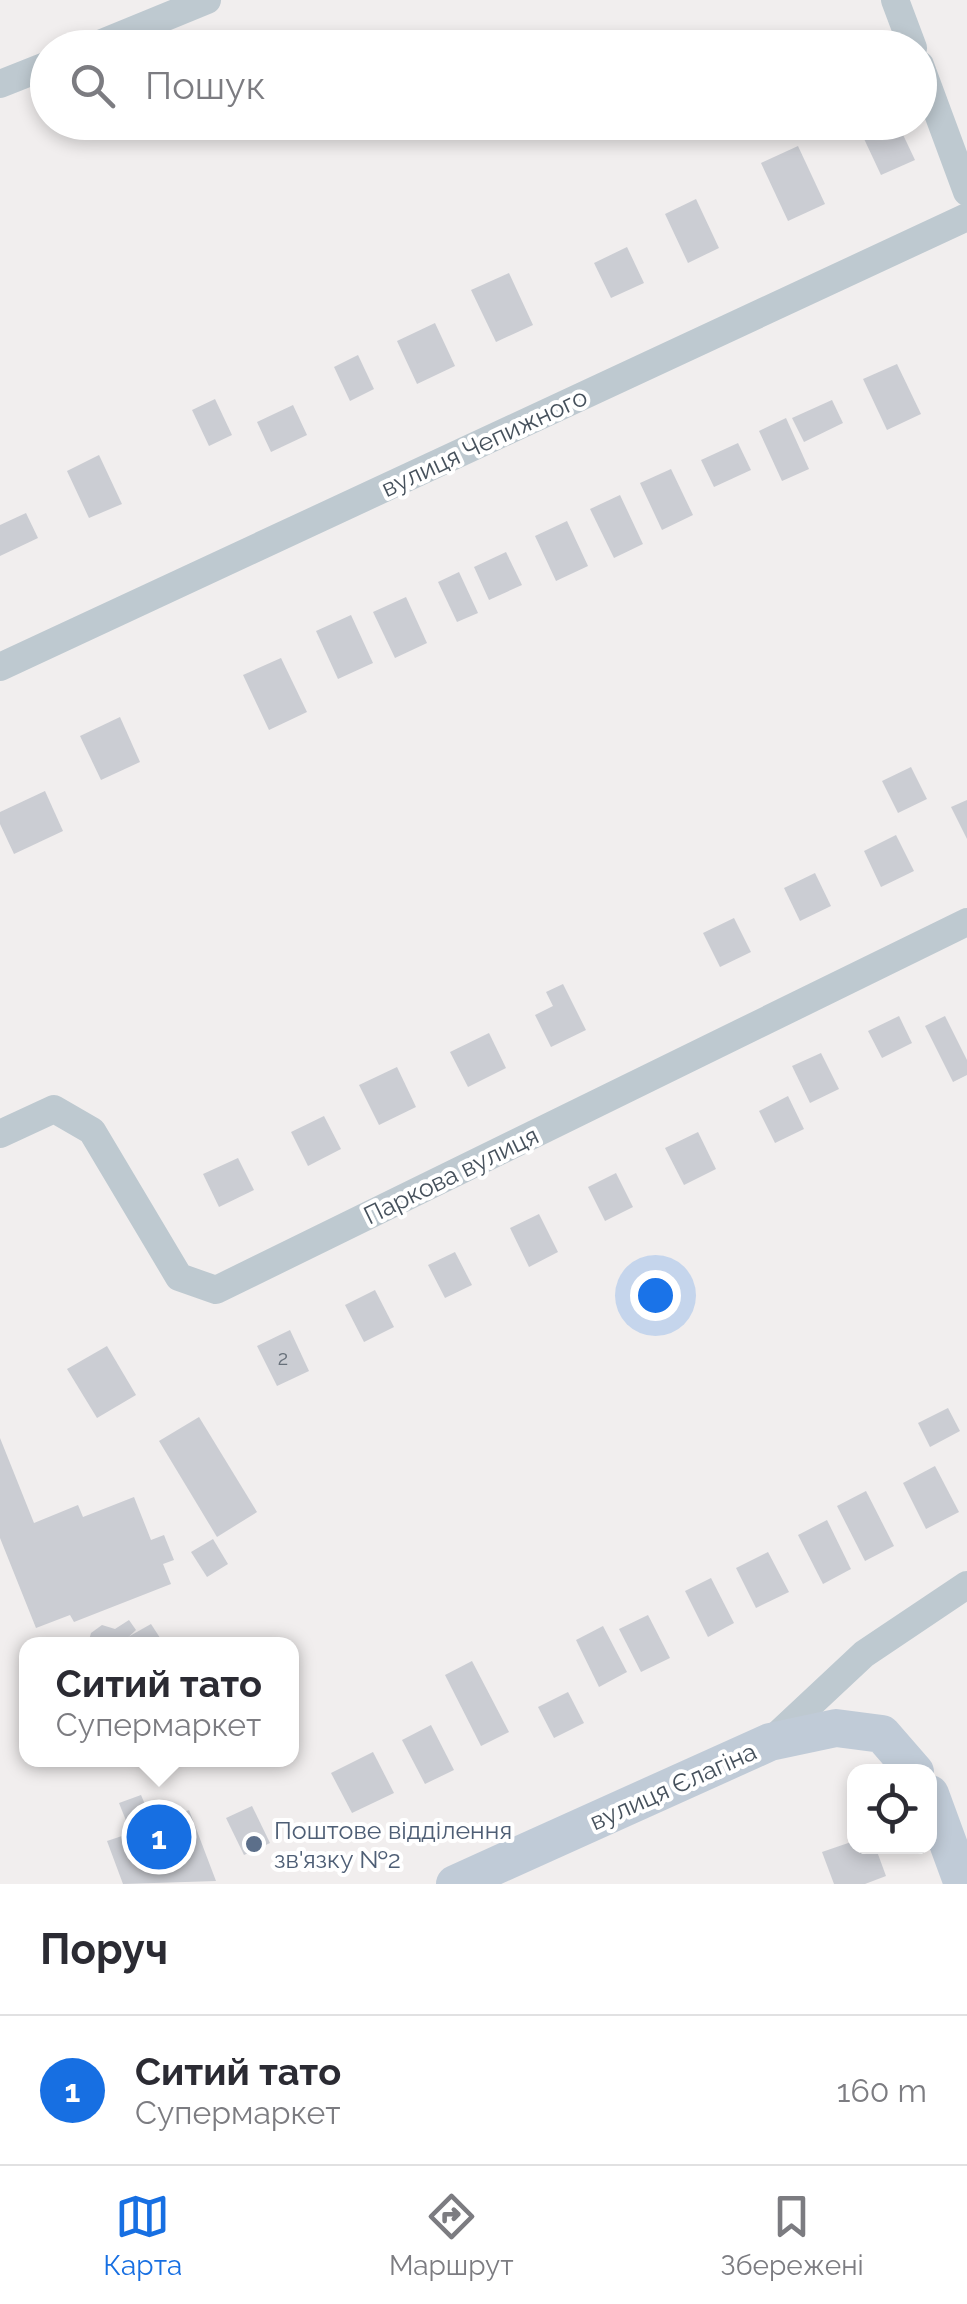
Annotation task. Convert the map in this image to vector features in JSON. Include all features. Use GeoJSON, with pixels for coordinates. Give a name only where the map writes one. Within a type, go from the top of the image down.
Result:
{"type":"FeatureCollection","features":[{"type":"Feature","properties":{"kind":"main road"},"geometry":{"type":"LineString","coordinates":[[770,1742],[836,1728],[882,1734],[907,1764]]}},
{"type":"Feature","properties":{"kind":"main road","name":"вулиця Єлагіна"},"geometry":{"type":"LineString","coordinates":[[480,1879],[770,1742]]}},
{"type":"Feature","properties":{"kind":"main road"},"geometry":{"type":"LineString","coordinates":[[937,1813],[963,1884]]}},
{"type":"Feature","properties":{"kind":"street"},"geometry":{"type":"LineString","coordinates":[[134,30],[207,0]]}},
{"type":"Feature","properties":{"kind":"street"},"geometry":{"type":"LineString","coordinates":[[896,0],[907,30]]}},
{"type":"Feature","properties":{"kind":"street"},"geometry":{"type":"LineString","coordinates":[[0,84],[30,72]]}},
{"type":"Feature","properties":{"kind":"street"},"geometry":{"type":"LineString","coordinates":[[937,110],[967,192]]}},
{"type":"Feature","properties":{"kind":"street","name":"вулиця Чепижного"},"geometry":{"type":"LineString","coordinates":[[0,667],[967,217]]}},
{"type":"Feature","properties":{"kind":"street","name":"Паркова вулиця"},"geometry":{"type":"LineString","coordinates":[[0,1134],[54,1108],[92,1130],[179,1277],[216,1290],[967,922]]}},
{"type":"Feature","properties":{"kind":"street","name":"вулиця Єлагіна"},"geometry":{"type":"LineString","coordinates":[[770,1742],[864,1654],[967,1585]]}},
{"type":"Feature","properties":{"kind":"building"},"geometry":{"type":"Polygon","coordinates":[[[865,140],[906,140],[915,160],[881,175],[865,140]]]}},
{"type":"Feature","properties":{"kind":"building"},"geometry":{"type":"Polygon","coordinates":[[[798,146],[825,204],[788,221],[761,163],[798,146]]]}},
{"type":"Feature","properties":{"kind":"building"},"geometry":{"type":"Polygon","coordinates":[[[696,199],[719,248],[688,263],[665,214],[696,199]]]}},
{"type":"Feature","properties":{"kind":"building"},"geometry":{"type":"Polygon","coordinates":[[[627,247],[644,283],[611,298],[594,263],[627,247]]]}},
{"type":"Feature","properties":{"kind":"building"},"geometry":{"type":"Polygon","coordinates":[[[509,273],[533,325],[496,342],[471,290],[509,273]]]}},
{"type":"Feature","properties":{"kind":"building"},"geometry":{"type":"Polygon","coordinates":[[[435,323],[455,366],[417,384],[397,341],[435,323]]]}},
{"type":"Feature","properties":{"kind":"building"},"geometry":{"type":"Polygon","coordinates":[[[358,355],[374,389],[350,401],[334,367],[358,355]]]}},
{"type":"Feature","properties":{"kind":"building"},"geometry":{"type":"Polygon","coordinates":[[[897,364],[921,414],[887,430],[863,379],[897,364]]]}},
{"type":"Feature","properties":{"kind":"building"},"geometry":{"type":"Polygon","coordinates":[[[215,399],[232,435],[209,446],[192,410],[215,399]]]}},
{"type":"Feature","properties":{"kind":"building"},"geometry":{"type":"Polygon","coordinates":[[[832,400],[843,423],[804,442],[792,418],[832,400]]]}},
{"type":"Feature","properties":{"kind":"building"},"geometry":{"type":"Polygon","coordinates":[[[293,405],[307,435],[271,452],[257,422],[293,405]]]}},
{"type":"Feature","properties":{"kind":"building"},"geometry":{"type":"Polygon","coordinates":[[[786,418],[809,469],[782,481],[759,431],[786,418]]]}},
{"type":"Feature","properties":{"kind":"building"},"geometry":{"type":"Polygon","coordinates":[[[738,443],[751,470],[714,487],[701,460],[738,443]]]}},
{"type":"Feature","properties":{"kind":"building"},"geometry":{"type":"Polygon","coordinates":[[[99,455],[122,504],[89,518],[67,471],[99,455]]]}},
{"type":"Feature","properties":{"kind":"building"},"geometry":{"type":"Polygon","coordinates":[[[671,469],[693,515],[662,530],[640,483],[671,469]]]}},
{"type":"Feature","properties":{"kind":"building"},"geometry":{"type":"Polygon","coordinates":[[[620,495],[643,544],[614,558],[590,509],[620,495]]]}},
{"type":"Feature","properties":{"kind":"building"},"geometry":{"type":"Polygon","coordinates":[[[26,513],[38,538],[0,556],[0,525],[26,513]]]}},
{"type":"Feature","properties":{"kind":"building"},"geometry":{"type":"Polygon","coordinates":[[[567,521],[588,566],[556,581],[535,536],[567,521]]]}},
{"type":"Feature","properties":{"kind":"building"},"geometry":{"type":"Polygon","coordinates":[[[506,552],[522,585],[489,600],[474,567],[506,552]]]}},
{"type":"Feature","properties":{"kind":"building"},"geometry":{"type":"Polygon","coordinates":[[[459,572],[478,613],[457,622],[438,582],[459,572]]]}},
{"type":"Feature","properties":{"kind":"building"},"geometry":{"type":"Polygon","coordinates":[[[406,597],[427,643],[395,658],[373,612],[406,597]]]}},
{"type":"Feature","properties":{"kind":"building"},"geometry":{"type":"Polygon","coordinates":[[[351,615],[373,663],[338,679],[316,631],[351,615]]]}},
{"type":"Feature","properties":{"kind":"building"},"geometry":{"type":"Polygon","coordinates":[[[281,658],[307,712],[269,730],[243,675],[281,658]]]}},
{"type":"Feature","properties":{"kind":"building"},"geometry":{"type":"Polygon","coordinates":[[[120,717],[140,762],[101,780],[80,736],[120,717]]]}},
{"type":"Feature","properties":{"kind":"building"},"geometry":{"type":"Polygon","coordinates":[[[911,767],[927,799],[898,813],[882,781],[911,767]]]}},
{"type":"Feature","properties":{"kind":"building"},"geometry":{"type":"Polygon","coordinates":[[[45,791],[63,831],[14,854],[0,824],[0,812],[45,791]]]}},
{"type":"Feature","properties":{"kind":"building"},"geometry":{"type":"Polygon","coordinates":[[[967,800],[967,839],[951,807],[967,800]]]}},
{"type":"Feature","properties":{"kind":"building"},"geometry":{"type":"Polygon","coordinates":[[[896,835],[914,871],[881,887],[864,851],[896,835]]]}},
{"type":"Feature","properties":{"kind":"building"},"geometry":{"type":"Polygon","coordinates":[[[815,873],[831,906],[800,921],[784,888],[815,873]]]}},
{"type":"Feature","properties":{"kind":"building"},"geometry":{"type":"Polygon","coordinates":[[[734,918],[751,952],[720,967],[703,933],[734,918]]]}},
{"type":"Feature","properties":{"kind":"building"},"geometry":{"type":"Polygon","coordinates":[[[563,984],[586,1030],[551,1047],[535,1015],[553,1006],[546,992],[563,984]]]}},
{"type":"Feature","properties":{"kind":"building"},"geometry":{"type":"Polygon","coordinates":[[[899,1016],[912,1043],[882,1058],[868,1031],[899,1016]]]}},
{"type":"Feature","properties":{"kind":"building"},"geometry":{"type":"Polygon","coordinates":[[[945,1016],[967,1060],[967,1075],[953,1082],[925,1026],[945,1016]]]}},
{"type":"Feature","properties":{"kind":"building"},"geometry":{"type":"Polygon","coordinates":[[[489,1033],[506,1068],[468,1087],[450,1052],[489,1033]]]}},
{"type":"Feature","properties":{"kind":"building"},"geometry":{"type":"Polygon","coordinates":[[[821,1053],[839,1089],[810,1103],[792,1066],[821,1053]]]}},
{"type":"Feature","properties":{"kind":"building"},"geometry":{"type":"Polygon","coordinates":[[[397,1067],[416,1107],[379,1125],[359,1085],[397,1067]]]}},
{"type":"Feature","properties":{"kind":"building"},"geometry":{"type":"Polygon","coordinates":[[[788,1096],[804,1129],[775,1143],[759,1111],[788,1096]]]}},
{"type":"Feature","properties":{"kind":"building"},"geometry":{"type":"Polygon","coordinates":[[[324,1116],[341,1149],[308,1166],[291,1132],[324,1116]]]}},
{"type":"Feature","properties":{"kind":"building"},"geometry":{"type":"Polygon","coordinates":[[[698,1132],[716,1169],[684,1185],[665,1148],[698,1132]]]}},
{"type":"Feature","properties":{"kind":"building"},"geometry":{"type":"Polygon","coordinates":[[[238,1158],[254,1190],[219,1207],[203,1174],[238,1158]]]}},
{"type":"Feature","properties":{"kind":"building"},"geometry":{"type":"Polygon","coordinates":[[[616,1173],[633,1207],[605,1221],[588,1187],[616,1173]]]}},
{"type":"Feature","properties":{"kind":"building"},"geometry":{"type":"Polygon","coordinates":[[[539,1214],[558,1252],[529,1267],[510,1228],[539,1214]]]}},
{"type":"Feature","properties":{"kind":"building"},"geometry":{"type":"Polygon","coordinates":[[[455,1252],[472,1285],[445,1298],[428,1265],[455,1252]]]}},
{"type":"Feature","properties":{"kind":"building"},"geometry":{"type":"Polygon","coordinates":[[[375,1290],[394,1327],[364,1342],[345,1305],[375,1290]]]}},
{"type":"Feature","properties":{"kind":"building"},"geometry":{"type":"Polygon","coordinates":[[[290,1330],[309,1371],[277,1386],[257,1346],[290,1330]]]}},
{"type":"Feature","properties":{"kind":"building"},"geometry":{"type":"Polygon","coordinates":[[[107,1346],[136,1395],[97,1418],[67,1369],[107,1346]]]}},
{"type":"Feature","properties":{"kind":"building"},"geometry":{"type":"Polygon","coordinates":[[[948,1408],[960,1431],[930,1447],[918,1423],[948,1408]]]}},
{"type":"Feature","properties":{"kind":"building"},"geometry":{"type":"Polygon","coordinates":[[[199,1417],[257,1512],[217,1537],[159,1441],[199,1417]]]}},
{"type":"Feature","properties":{"kind":"building"},"geometry":{"type":"Polygon","coordinates":[[[0,1438],[34,1523],[78,1505],[83,1517],[134,1497],[151,1540],[164,1535],[174,1560],[163,1564],[171,1584],[74,1622],[70,1615],[36,1628],[0,1538],[0,1438]]]}},
{"type":"Feature","properties":{"kind":"building"},"geometry":{"type":"Polygon","coordinates":[[[935,1466],[959,1512],[926,1529],[903,1483],[935,1466]]]}},
{"type":"Feature","properties":{"kind":"building"},"geometry":{"type":"Polygon","coordinates":[[[866,1491],[894,1546],[865,1561],[837,1506],[866,1491]]]}},
{"type":"Feature","properties":{"kind":"building"},"geometry":{"type":"Polygon","coordinates":[[[827,1520],[851,1569],[823,1584],[798,1535],[827,1520]]]}},
{"type":"Feature","properties":{"kind":"building"},"geometry":{"type":"Polygon","coordinates":[[[213,1539],[228,1564],[207,1577],[191,1552],[213,1539]]]}},
{"type":"Feature","properties":{"kind":"building"},"geometry":{"type":"Polygon","coordinates":[[[768,1552],[789,1592],[756,1608],[736,1568],[768,1552]]]}},
{"type":"Feature","properties":{"kind":"building"},"geometry":{"type":"Polygon","coordinates":[[[711,1578],[734,1623],[708,1637],[685,1591],[711,1578]]]}},
{"type":"Feature","properties":{"kind":"building"},"geometry":{"type":"Polygon","coordinates":[[[648,1615],[670,1658],[641,1672],[619,1629],[648,1615]]]}},
{"type":"Feature","properties":{"kind":"building"},"geometry":{"type":"Polygon","coordinates":[[[129,1620],[136,1630],[128,1637],[90,1637],[102,1625],[115,1629],[129,1620]]]}},
{"type":"Feature","properties":{"kind":"building"},"geometry":{"type":"Polygon","coordinates":[[[151,1624],[159,1637],[128,1637],[151,1624]]]}},
{"type":"Feature","properties":{"kind":"building"},"geometry":{"type":"Polygon","coordinates":[[[603,1626],[627,1672],[599,1687],[576,1640],[603,1626]]]}},
{"type":"Feature","properties":{"kind":"building"},"geometry":{"type":"Polygon","coordinates":[[[472,1661],[509,1732],[481,1746],[445,1675],[472,1661]]]}},
{"type":"Feature","properties":{"kind":"building"},"geometry":{"type":"Polygon","coordinates":[[[568,1692],[584,1723],[554,1738],[538,1707],[568,1692]]]}},
{"type":"Feature","properties":{"kind":"building"},"geometry":{"type":"Polygon","coordinates":[[[431,1725],[454,1770],[425,1784],[402,1740],[431,1725]]]}},
{"type":"Feature","properties":{"kind":"building"},"geometry":{"type":"Polygon","coordinates":[[[373,1752],[394,1793],[352,1813],[331,1773],[373,1752]]]}},
{"type":"Feature","properties":{"kind":"building"},"geometry":{"type":"Polygon","coordinates":[[[141,1795],[150,1816],[179,1805],[182,1813],[189,1810],[216,1881],[123,1884],[107,1841],[131,1833],[119,1803],[141,1795]]]}},
{"type":"Feature","properties":{"kind":"building"},"geometry":{"type":"Polygon","coordinates":[[[252,1806],[270,1843],[244,1855],[226,1818],[252,1806]]]}},
{"type":"Feature","properties":{"kind":"building"},"geometry":{"type":"Polygon","coordinates":[[[847,1843],[847,1854],[878,1854],[886,1876],[865,1884],[834,1884],[822,1852],[847,1843]]]}},
{"type":"Feature","properties":{"kind":"place","name":"Ситий тато"},"geometry":{"type":"Point","coordinates":[159,1837]}},
{"type":"Feature","properties":{"kind":"place","name":"Поштове відділення зв'язку №2"},"geometry":{"type":"Point","coordinates":[254,1844]}}]}
